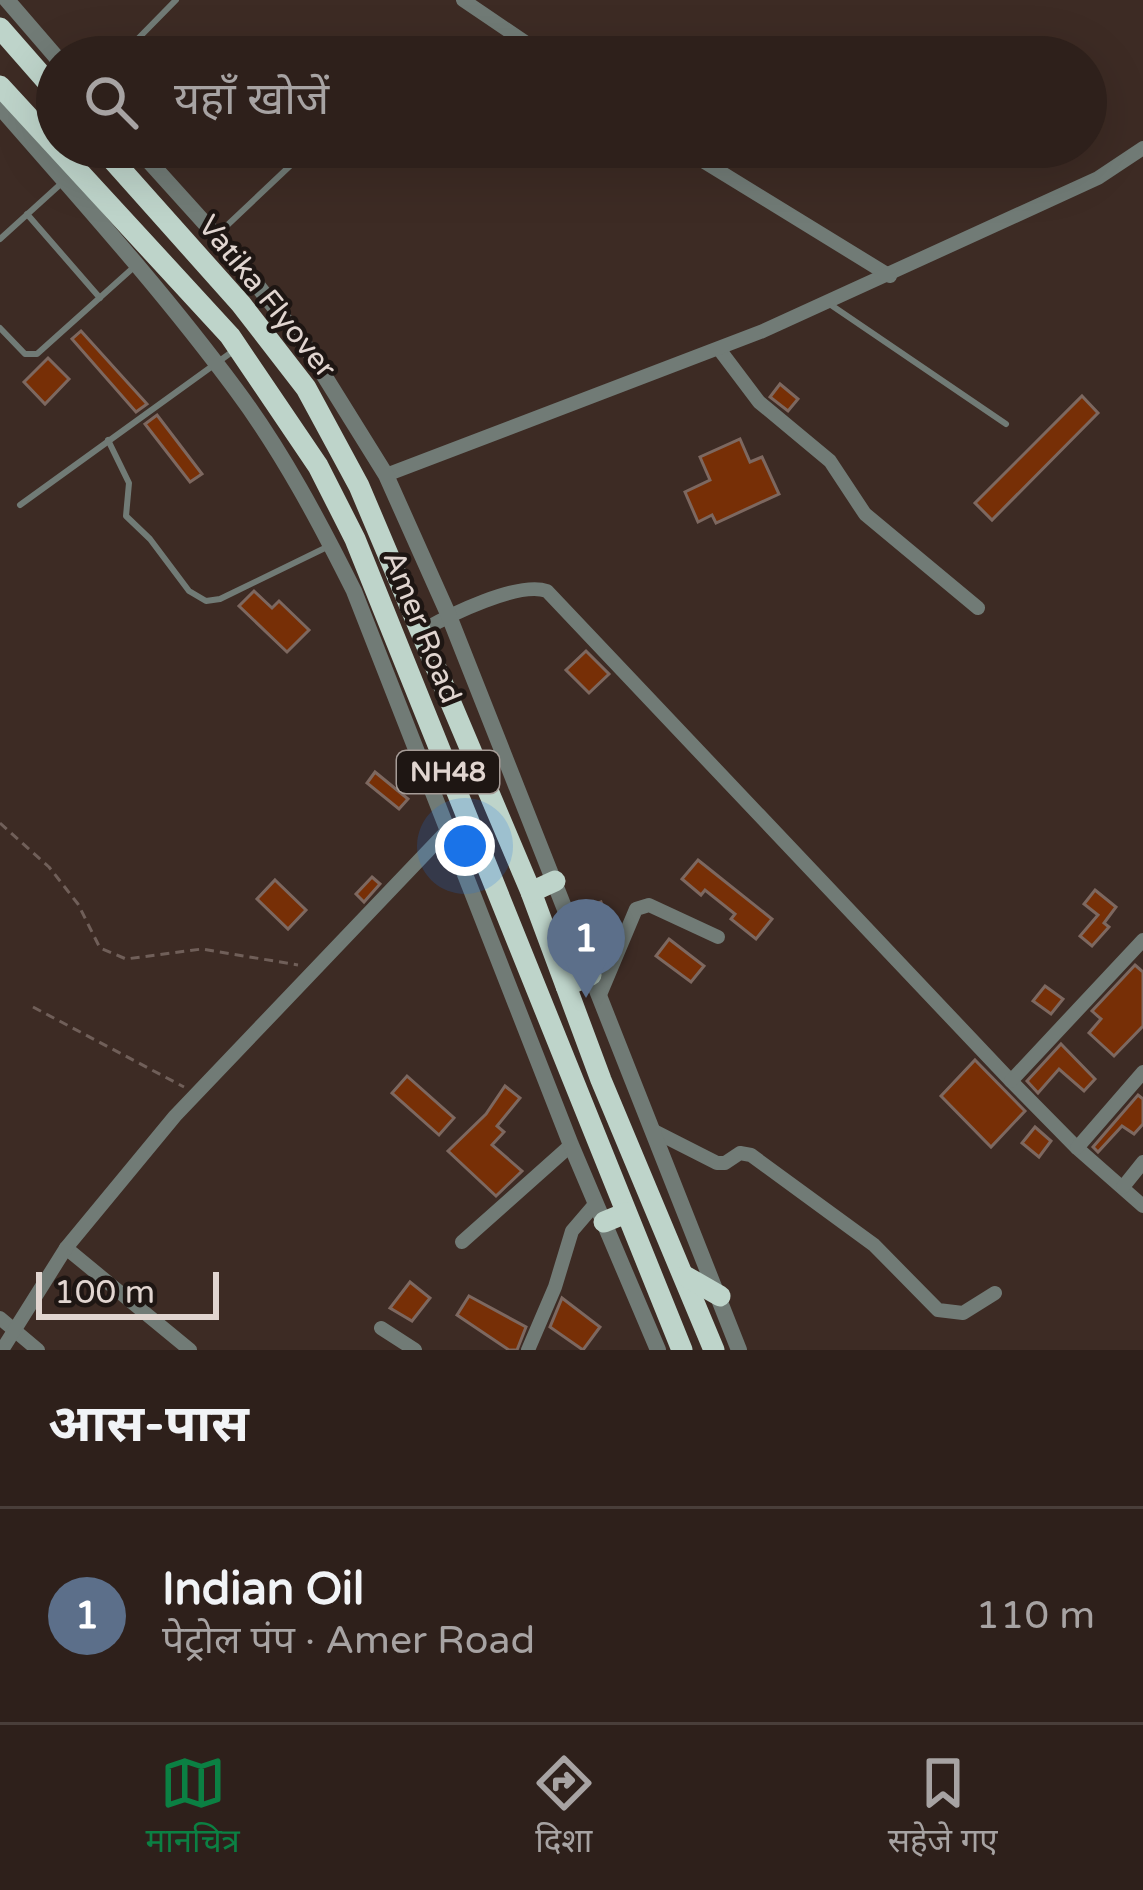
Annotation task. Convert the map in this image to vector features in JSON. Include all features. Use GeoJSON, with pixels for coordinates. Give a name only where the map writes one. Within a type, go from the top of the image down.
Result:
{"type":"FeatureCollection","features":[{"type":"Feature","properties":{"kind":"highway"},"geometry":{"type":"LineString","coordinates":[[0,28],[36,69]]}},
{"type":"Feature","properties":{"kind":"highway","name":"Vatika Flyover"},"geometry":{"type":"LineString","coordinates":[[0,86],[36,126]]}},
{"type":"Feature","properties":{"kind":"highway","name":"Vatika Flyover"},"geometry":{"type":"LineString","coordinates":[[75,168],[238,347]]}},
{"type":"Feature","properties":{"kind":"highway","name":"Vatika Flyover"},"geometry":{"type":"LineString","coordinates":[[120,168],[224,284],[306,388],[359,486],[423,630]]}},
{"type":"Feature","properties":{"kind":"highway","name":"Amer Road"},"geometry":{"type":"LineString","coordinates":[[238,347],[308,448],[340,510],[435,769],[626,1213]]}},
{"type":"Feature","properties":{"kind":"highway","name":"NH48"},"geometry":{"type":"LineString","coordinates":[[423,630],[714,1350]]}},
{"type":"Feature","properties":{"kind":"highway"},"geometry":{"type":"LineString","coordinates":[[531,892],[554,881]]}},
{"type":"Feature","properties":{"kind":"highway"},"geometry":{"type":"LineString","coordinates":[[566,986],[591,975]]}},
{"type":"Feature","properties":{"kind":"highway"},"geometry":{"type":"LineString","coordinates":[[600,1213],[626,1213]]}},
{"type":"Feature","properties":{"kind":"highway","name":"NH48"},"geometry":{"type":"LineString","coordinates":[[626,1213],[682,1350]]}},
{"type":"Feature","properties":{"kind":"highway"},"geometry":{"type":"LineString","coordinates":[[685,1276],[720,1296]]}},
{"type":"Feature","properties":{"kind":"street"},"geometry":{"type":"LineString","coordinates":[[7,0],[38,36]]}},
{"type":"Feature","properties":{"kind":"street"},"geometry":{"type":"LineString","coordinates":[[464,0],[517,36]]}},
{"type":"Feature","properties":{"kind":"street"},"geometry":{"type":"LineString","coordinates":[[0,107],[36,149]]}},
{"type":"Feature","properties":{"kind":"street"},"geometry":{"type":"LineString","coordinates":[[386,476],[828,303],[1012,214],[1099,178],[1143,148]]}},
{"type":"Feature","properties":{"kind":"street"},"geometry":{"type":"LineString","coordinates":[[53,168],[239,393],[331,545],[435,769],[446,832],[658,1350]]}},
{"type":"Feature","properties":{"kind":"street"},"geometry":{"type":"LineString","coordinates":[[155,168],[307,348],[386,476],[449,616],[740,1350]]}},
{"type":"Feature","properties":{"kind":"street"},"geometry":{"type":"LineString","coordinates":[[714,168],[890,276]]}},
{"type":"Feature","properties":{"kind":"street"},"geometry":{"type":"LineString","coordinates":[[719,349],[758,402],[830,460],[865,514],[978,608]]}},
{"type":"Feature","properties":{"kind":"street"},"geometry":{"type":"LineString","coordinates":[[423,630],[520,590],[547,591],[1011,1082],[1143,1206]]}},
{"type":"Feature","properties":{"kind":"street"},"geometry":{"type":"LineString","coordinates":[[2,1350],[65,1247],[196,1093],[446,832]]}},
{"type":"Feature","properties":{"kind":"street"},"geometry":{"type":"LineString","coordinates":[[599,997],[636,909],[649,905],[718,937]]}},
{"type":"Feature","properties":{"kind":"street"},"geometry":{"type":"LineString","coordinates":[[1011,1082],[1143,940]]}},
{"type":"Feature","properties":{"kind":"street"},"geometry":{"type":"LineString","coordinates":[[1077,1148],[1143,1072]]}},
{"type":"Feature","properties":{"kind":"street"},"geometry":{"type":"LineString","coordinates":[[652,1130],[718,1163],[740,1153],[752,1155],[874,1245],[938,1310],[963,1313],[995,1293]]}},
{"type":"Feature","properties":{"kind":"street"},"geometry":{"type":"LineString","coordinates":[[462,1242],[571,1145]]}},
{"type":"Feature","properties":{"kind":"street"},"geometry":{"type":"LineString","coordinates":[[1123,1187],[1143,1162]]}},
{"type":"Feature","properties":{"kind":"street"},"geometry":{"type":"LineString","coordinates":[[528,1350],[556,1287],[572,1231],[600,1213]]}},
{"type":"Feature","properties":{"kind":"street"},"geometry":{"type":"LineString","coordinates":[[65,1247],[190,1350]]}},
{"type":"Feature","properties":{"kind":"street"},"geometry":{"type":"LineString","coordinates":[[0,1318],[38,1350]]}},
{"type":"Feature","properties":{"kind":"street"},"geometry":{"type":"LineString","coordinates":[[381,1328],[415,1350]]}},
{"type":"Feature","properties":{"kind":"lane"},"geometry":{"type":"LineString","coordinates":[[141,36],[176,0]]}},
{"type":"Feature","properties":{"kind":"lane"},"geometry":{"type":"LineString","coordinates":[[216,236],[288,168]]}},
{"type":"Feature","properties":{"kind":"lane"},"geometry":{"type":"LineString","coordinates":[[0,239],[64,181]]}},
{"type":"Feature","properties":{"kind":"lane"},"geometry":{"type":"LineString","coordinates":[[27,214],[100,298]]}},
{"type":"Feature","properties":{"kind":"lane"},"geometry":{"type":"LineString","coordinates":[[0,328],[25,355],[37,354],[136,265]]}},
{"type":"Feature","properties":{"kind":"lane"},"geometry":{"type":"LineString","coordinates":[[828,303],[1006,424]]}},
{"type":"Feature","properties":{"kind":"lane"},"geometry":{"type":"LineString","coordinates":[[20,505],[238,347]]}},
{"type":"Feature","properties":{"kind":"lane"},"geometry":{"type":"LineString","coordinates":[[108,440],[129,483],[126,516],[199,598],[220,599],[331,545]]}},
{"type":"Feature","properties":{"kind":"path"},"geometry":{"type":"LineString","coordinates":[[0,823],[49,867],[78,904],[100,948],[126,959],[202,949],[314,967]]}},
{"type":"Feature","properties":{"kind":"path"},"geometry":{"type":"LineString","coordinates":[[33,1007],[196,1093]]}},
{"type":"Feature","properties":{"kind":"building"},"geometry":{"type":"Polygon","coordinates":[[[81,331],[147,404],[136,412],[72,339],[81,331]]]}},
{"type":"Feature","properties":{"kind":"building"},"geometry":{"type":"Polygon","coordinates":[[[48,358],[69,379],[45,404],[24,382],[48,358]]]}},
{"type":"Feature","properties":{"kind":"building"},"geometry":{"type":"Polygon","coordinates":[[[780,384],[798,399],[788,411],[770,397],[780,384]]]}},
{"type":"Feature","properties":{"kind":"building"},"geometry":{"type":"Polygon","coordinates":[[[1082,396],[1098,413],[992,520],[975,503],[1082,396]]]}},
{"type":"Feature","properties":{"kind":"building"},"geometry":{"type":"Polygon","coordinates":[[[157,415],[202,474],[190,482],[145,424],[157,415]]]}},
{"type":"Feature","properties":{"kind":"building"},"geometry":{"type":"Polygon","coordinates":[[[740,439],[750,462],[762,457],[779,494],[716,523],[712,515],[698,522],[685,492],[710,480],[700,457],[740,439]]]}},
{"type":"Feature","properties":{"kind":"building"},"geometry":{"type":"Polygon","coordinates":[[[254,591],[272,608],[279,601],[309,630],[287,652],[239,606],[254,591]]]}},
{"type":"Feature","properties":{"kind":"building"},"geometry":{"type":"Polygon","coordinates":[[[586,651],[609,674],[589,693],[566,670],[586,651]]]}},
{"type":"Feature","properties":{"kind":"building"},"geometry":{"type":"Polygon","coordinates":[[[375,772],[408,799],[399,809],[367,783],[375,772]]]}},
{"type":"Feature","properties":{"kind":"building"},"geometry":{"type":"Polygon","coordinates":[[[698,860],[772,919],[756,939],[731,919],[735,914],[682,879],[698,860]]]}},
{"type":"Feature","properties":{"kind":"building"},"geometry":{"type":"Polygon","coordinates":[[[372,877],[380,884],[364,902],[356,894],[372,877]]]}},
{"type":"Feature","properties":{"kind":"building"},"geometry":{"type":"Polygon","coordinates":[[[275,880],[306,910],[288,929],[257,899],[275,880]]]}},
{"type":"Feature","properties":{"kind":"building"},"geometry":{"type":"Polygon","coordinates":[[[1095,890],[1116,907],[1104,923],[1109,927],[1092,946],[1080,936],[1098,915],[1084,904],[1095,890]]]}},
{"type":"Feature","properties":{"kind":"building"},"geometry":{"type":"Polygon","coordinates":[[[601,902],[611,929],[590,937],[579,910],[601,902]]]}},
{"type":"Feature","properties":{"kind":"building"},"geometry":{"type":"Polygon","coordinates":[[[669,939],[704,966],[691,982],[656,956],[669,939]]]}},
{"type":"Feature","properties":{"kind":"building"},"geometry":{"type":"Polygon","coordinates":[[[1135,965],[1143,972],[1143,1026],[1114,1056],[1089,1033],[1101,1019],[1092,1011],[1135,965]]]}},
{"type":"Feature","properties":{"kind":"building"},"geometry":{"type":"Polygon","coordinates":[[[1045,986],[1063,999],[1051,1014],[1033,1001],[1045,986]]]}},
{"type":"Feature","properties":{"kind":"building"},"geometry":{"type":"Polygon","coordinates":[[[1061,1044],[1095,1079],[1084,1091],[1059,1069],[1038,1093],[1027,1081],[1061,1044]]]}},
{"type":"Feature","properties":{"kind":"building"},"geometry":{"type":"Polygon","coordinates":[[[975,1060],[1025,1111],[991,1147],[941,1096],[975,1060]]]}},
{"type":"Feature","properties":{"kind":"building"},"geometry":{"type":"Polygon","coordinates":[[[407,1076],[454,1118],[439,1135],[392,1093],[407,1076]]]}},
{"type":"Feature","properties":{"kind":"building"},"geometry":{"type":"Polygon","coordinates":[[[505,1086],[520,1098],[497,1126],[504,1132],[492,1145],[522,1171],[496,1196],[448,1151],[486,1114],[505,1086]]]}},
{"type":"Feature","properties":{"kind":"building"},"geometry":{"type":"Polygon","coordinates":[[[1138,1095],[1143,1099],[1143,1124],[1134,1134],[1122,1126],[1098,1152],[1093,1147],[1138,1095]]]}},
{"type":"Feature","properties":{"kind":"building"},"geometry":{"type":"Polygon","coordinates":[[[1035,1127],[1051,1141],[1039,1157],[1022,1143],[1035,1127]]]}},
{"type":"Feature","properties":{"kind":"building"},"geometry":{"type":"Polygon","coordinates":[[[410,1282],[430,1298],[412,1321],[390,1308],[410,1282]]]}},
{"type":"Feature","properties":{"kind":"building"},"geometry":{"type":"Polygon","coordinates":[[[469,1296],[526,1327],[517,1350],[509,1350],[457,1315],[469,1296]]]}},
{"type":"Feature","properties":{"kind":"building"},"geometry":{"type":"Polygon","coordinates":[[[562,1298],[600,1327],[583,1350],[550,1327],[562,1298]]]}},
{"type":"Feature","properties":{"kind":"place","name":"Indian Oil"},"geometry":{"type":"Point","coordinates":[586,998]}}]}
